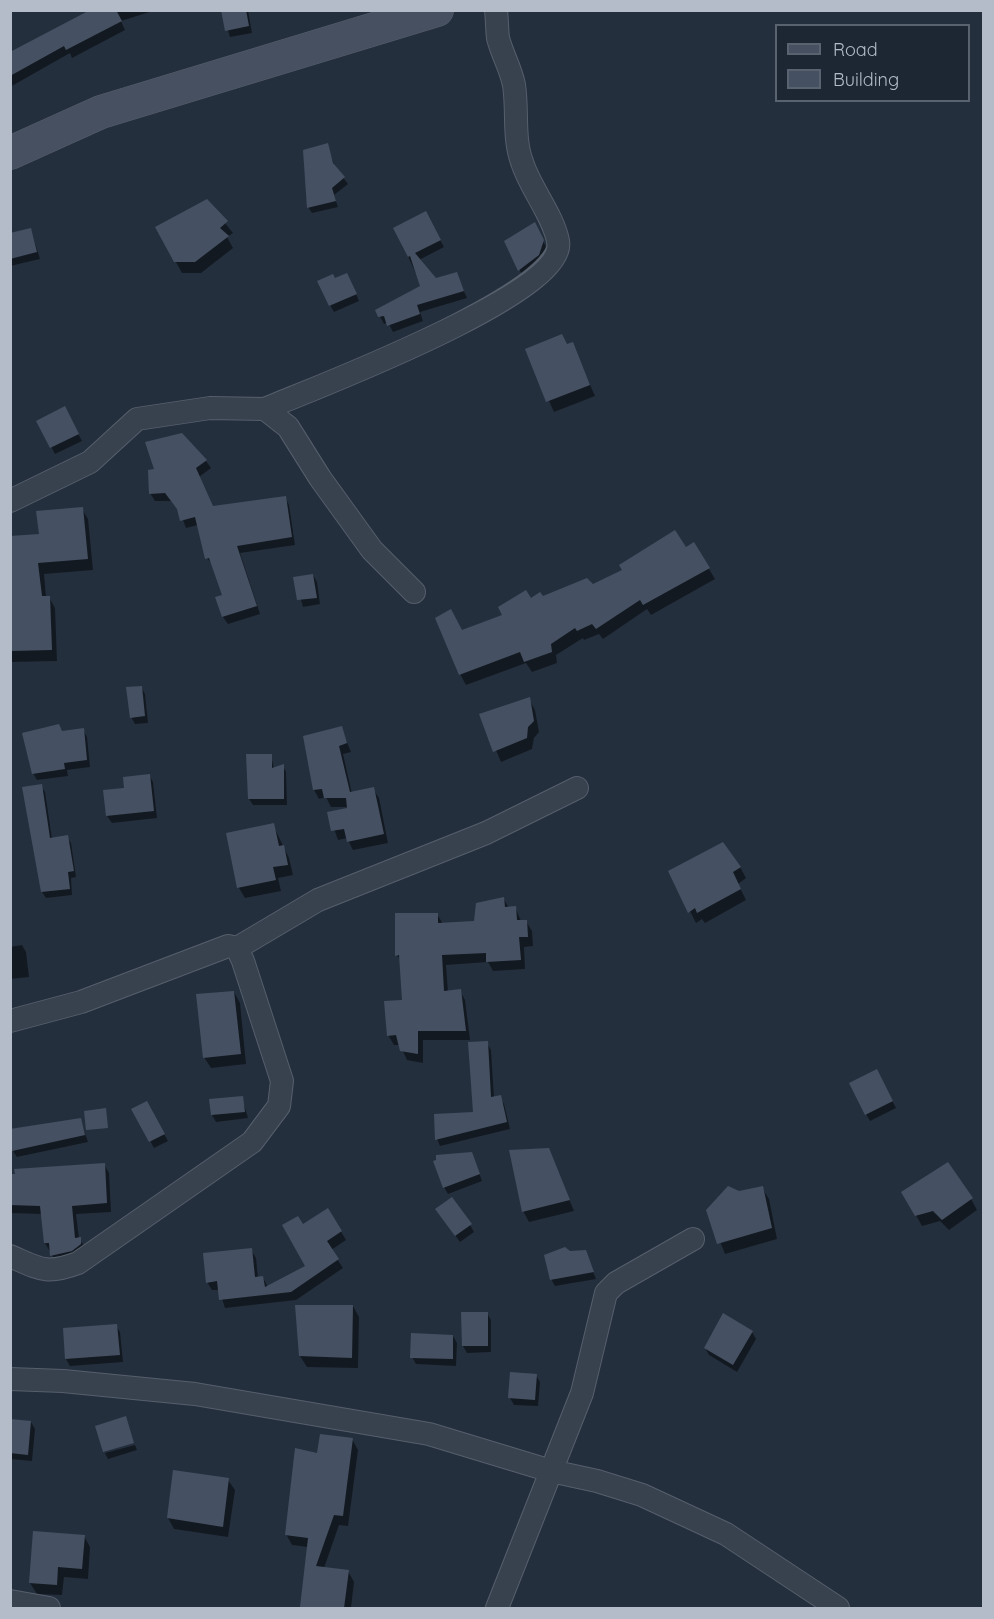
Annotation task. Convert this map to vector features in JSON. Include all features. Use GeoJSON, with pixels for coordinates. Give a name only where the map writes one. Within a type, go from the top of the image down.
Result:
{"type":"FeatureCollection","features":[{"type":"Feature","properties":{"kind":"main road"},"geometry":{"type":"LineString","coordinates":[[10,153],[101,112],[437,10]]}},
{"type":"Feature","properties":{"kind":"street"},"geometry":{"type":"LineString","coordinates":[[10,501],[90,462],[137,419],[210,408],[265,409],[411,348],[472,317],[525,285],[557,254],[559,242],[553,226],[532,189],[516,140],[518,108],[513,81],[498,39],[496,10]]}},
{"type":"Feature","properties":{"kind":"street"},"geometry":{"type":"LineString","coordinates":[[265,409],[288,427],[320,478],[359,532],[414,592]]}},
{"type":"Feature","properties":{"kind":"street"},"geometry":{"type":"LineString","coordinates":[[10,1021],[81,1002],[228,946],[237,948],[318,900],[486,832],[577,788]]}},
{"type":"Feature","properties":{"kind":"street"},"geometry":{"type":"LineString","coordinates":[[10,1256],[39,1268],[56,1271],[78,1263],[252,1142],[279,1106],[282,1081],[237,948]]}},
{"type":"Feature","properties":{"kind":"street"},"geometry":{"type":"LineString","coordinates":[[497,1608],[582,1393],[606,1293],[616,1283],[693,1239]]}},
{"type":"Feature","properties":{"kind":"street"},"geometry":{"type":"LineString","coordinates":[[10,1379],[63,1381],[195,1394],[429,1434],[551,1471],[631,1491],[686,1514],[726,1534],[838,1608]]}},
{"type":"Feature","properties":{"kind":"street"},"geometry":{"type":"LineString","coordinates":[[10,1601],[49,1608]]}},
{"type":"Feature","properties":{"kind":"building"},"geometry":{"type":"Polygon","coordinates":[[[90,10],[116,10],[122,21],[66,50],[64,46],[10,76],[10,52],[90,10]]]}},
{"type":"Feature","properties":{"kind":"building"},"geometry":{"type":"Polygon","coordinates":[[[221,10],[246,10],[249,26],[225,31],[221,10]]]}},
{"type":"Feature","properties":{"kind":"building"},"geometry":{"type":"Polygon","coordinates":[[[328,143],[333,163],[345,177],[332,188],[336,201],[307,208],[303,150],[328,143]]]}},
{"type":"Feature","properties":{"kind":"building"},"geometry":{"type":"Polygon","coordinates":[[[207,199],[228,221],[220,228],[229,236],[195,262],[174,262],[155,227],[207,199]]]}},
{"type":"Feature","properties":{"kind":"building"},"geometry":{"type":"Polygon","coordinates":[[[426,211],[441,240],[415,253],[436,278],[457,272],[464,291],[417,305],[420,314],[387,326],[384,316],[378,317],[375,310],[420,286],[410,256],[408,257],[393,228],[426,211]]]}},
{"type":"Feature","properties":{"kind":"building"},"geometry":{"type":"Polygon","coordinates":[[[535,222],[544,240],[539,255],[518,271],[504,241],[535,222]]]}},
{"type":"Feature","properties":{"kind":"building"},"geometry":{"type":"Polygon","coordinates":[[[31,228],[37,252],[10,259],[10,233],[31,228]]]}},
{"type":"Feature","properties":{"kind":"building"},"geometry":{"type":"Polygon","coordinates":[[[347,273],[357,294],[329,306],[317,281],[333,274],[335,278],[347,273]]]}},
{"type":"Feature","properties":{"kind":"building"},"geometry":{"type":"Polygon","coordinates":[[[562,334],[567,344],[573,342],[590,385],[546,402],[525,349],[562,334]]]}},
{"type":"Feature","properties":{"kind":"building"},"geometry":{"type":"Polygon","coordinates":[[[65,406],[79,434],[50,448],[36,421],[65,406]]]}},
{"type":"Feature","properties":{"kind":"building"},"geometry":{"type":"Polygon","coordinates":[[[182,433],[207,460],[196,468],[213,506],[286,496],[292,537],[237,546],[257,606],[222,617],[215,597],[222,595],[209,558],[205,559],[195,517],[180,521],[177,509],[165,493],[149,494],[148,470],[154,469],[145,442],[182,433]]]}},
{"type":"Feature","properties":{"kind":"building"},"geometry":{"type":"Polygon","coordinates":[[[83,507],[88,559],[38,563],[42,596],[50,596],[52,650],[10,651],[10,536],[39,534],[36,511],[83,507]]]}},
{"type":"Feature","properties":{"kind":"building"},"geometry":{"type":"Polygon","coordinates":[[[675,530],[686,547],[694,542],[710,568],[643,605],[640,600],[596,629],[592,624],[577,631],[575,628],[551,644],[552,652],[524,662],[520,652],[459,675],[435,618],[451,609],[462,630],[502,615],[498,607],[526,590],[531,598],[540,592],[543,596],[587,578],[593,584],[622,570],[619,565],[675,530]]]}},
{"type":"Feature","properties":{"kind":"building"},"geometry":{"type":"Polygon","coordinates":[[[313,574],[317,598],[297,600],[293,577],[313,574]]]}},
{"type":"Feature","properties":{"kind":"building"},"geometry":{"type":"Polygon","coordinates":[[[142,686],[145,716],[130,718],[126,687],[142,686]]]}},
{"type":"Feature","properties":{"kind":"building"},"geometry":{"type":"Polygon","coordinates":[[[530,697],[534,721],[528,727],[527,738],[493,752],[479,714],[530,697]]]}},
{"type":"Feature","properties":{"kind":"building"},"geometry":{"type":"Polygon","coordinates":[[[59,724],[62,731],[84,728],[87,760],[64,763],[65,769],[32,774],[22,733],[59,724]]]}},
{"type":"Feature","properties":{"kind":"building"},"geometry":{"type":"Polygon","coordinates":[[[342,726],[347,743],[339,746],[350,792],[374,787],[384,834],[347,842],[344,829],[331,831],[327,812],[347,808],[346,798],[324,798],[322,789],[313,790],[303,736],[342,726]]]}},
{"type":"Feature","properties":{"kind":"building"},"geometry":{"type":"Polygon","coordinates":[[[246,754],[272,754],[272,768],[284,764],[284,799],[248,799],[246,754]]]}},
{"type":"Feature","properties":{"kind":"building"},"geometry":{"type":"Polygon","coordinates":[[[150,774],[154,811],[106,816],[103,790],[124,788],[123,777],[150,774]]]}},
{"type":"Feature","properties":{"kind":"building"},"geometry":{"type":"Polygon","coordinates":[[[42,784],[50,838],[68,835],[74,871],[68,872],[70,889],[41,892],[22,787],[42,784]]]}},
{"type":"Feature","properties":{"kind":"building"},"geometry":{"type":"Polygon","coordinates":[[[274,823],[279,846],[284,845],[288,865],[273,867],[276,880],[237,888],[226,833],[274,823]]]}},
{"type":"Feature","properties":{"kind":"building"},"geometry":{"type":"Polygon","coordinates":[[[723,842],[741,867],[733,872],[741,889],[697,913],[695,908],[688,913],[668,871],[723,842]]]}},
{"type":"Feature","properties":{"kind":"building"},"geometry":{"type":"Polygon","coordinates":[[[504,897],[505,907],[516,906],[517,920],[527,920],[528,937],[519,937],[521,960],[486,962],[486,953],[442,955],[444,991],[461,989],[466,1031],[418,1031],[418,1054],[400,1051],[396,1035],[387,1036],[384,1001],[402,1000],[399,955],[395,956],[395,913],[438,913],[438,923],[474,921],[476,903],[504,897]]]}},
{"type":"Feature","properties":{"kind":"building"},"geometry":{"type":"Polygon","coordinates":[[[234,991],[241,1054],[203,1058],[196,994],[234,991]]]}},
{"type":"Feature","properties":{"kind":"building"},"geometry":{"type":"Polygon","coordinates":[[[488,1041],[491,1097],[501,1095],[507,1122],[435,1140],[434,1114],[473,1112],[468,1042],[488,1041]]]}},
{"type":"Feature","properties":{"kind":"building"},"geometry":{"type":"Polygon","coordinates":[[[877,1069],[893,1101],[865,1115],[849,1083],[877,1069]]]}},
{"type":"Feature","properties":{"kind":"building"},"geometry":{"type":"Polygon","coordinates":[[[243,1096],[245,1112],[211,1115],[209,1099],[243,1096]]]}},
{"type":"Feature","properties":{"kind":"building"},"geometry":{"type":"Polygon","coordinates":[[[147,1101],[165,1134],[149,1142],[131,1109],[147,1101]]]}},
{"type":"Feature","properties":{"kind":"building"},"geometry":{"type":"Polygon","coordinates":[[[106,1108],[108,1128],[86,1130],[84,1111],[106,1108]]]}},
{"type":"Feature","properties":{"kind":"building"},"geometry":{"type":"Polygon","coordinates":[[[81,1118],[85,1135],[12,1151],[10,1129],[81,1118]]]}},
{"type":"Feature","properties":{"kind":"building"},"geometry":{"type":"Polygon","coordinates":[[[549,1148],[570,1200],[522,1212],[509,1150],[549,1148]]]}},
{"type":"Feature","properties":{"kind":"building"},"geometry":{"type":"Polygon","coordinates":[[[472,1152],[480,1174],[443,1188],[433,1161],[436,1160],[436,1155],[472,1152]]]}},
{"type":"Feature","properties":{"kind":"building"},"geometry":{"type":"Polygon","coordinates":[[[948,1162],[973,1198],[942,1220],[933,1211],[915,1216],[901,1192],[948,1162]]]}},
{"type":"Feature","properties":{"kind":"building"},"geometry":{"type":"Polygon","coordinates":[[[105,1163],[107,1203],[72,1206],[75,1238],[81,1237],[81,1244],[72,1251],[50,1256],[49,1243],[44,1243],[40,1206],[10,1205],[10,1174],[15,1174],[14,1169],[105,1163]]]}},
{"type":"Feature","properties":{"kind":"building"},"geometry":{"type":"Polygon","coordinates":[[[728,1186],[739,1191],[763,1186],[772,1228],[717,1244],[706,1210],[728,1186]]]}},
{"type":"Feature","properties":{"kind":"building"},"geometry":{"type":"Polygon","coordinates":[[[452,1197],[472,1224],[455,1236],[435,1209],[452,1197]]]}},
{"type":"Feature","properties":{"kind":"building"},"geometry":{"type":"Polygon","coordinates":[[[328,1208],[342,1231],[327,1241],[339,1259],[291,1292],[219,1300],[217,1281],[206,1283],[203,1253],[252,1248],[255,1277],[263,1276],[265,1287],[305,1266],[282,1225],[298,1216],[303,1224],[328,1208]]]}},
{"type":"Feature","properties":{"kind":"building"},"geometry":{"type":"Polygon","coordinates":[[[565,1247],[570,1251],[586,1250],[594,1272],[550,1280],[544,1255],[565,1247]]]}},
{"type":"Feature","properties":{"kind":"building"},"geometry":{"type":"Polygon","coordinates":[[[295,1305],[353,1305],[352,1358],[299,1356],[295,1305]]]}},
{"type":"Feature","properties":{"kind":"building"},"geometry":{"type":"Polygon","coordinates":[[[461,1312],[488,1312],[488,1346],[462,1346],[461,1312]]]}},
{"type":"Feature","properties":{"kind":"building"},"geometry":{"type":"Polygon","coordinates":[[[723,1313],[753,1331],[733,1365],[704,1348],[723,1313]]]}},
{"type":"Feature","properties":{"kind":"building"},"geometry":{"type":"Polygon","coordinates":[[[117,1324],[120,1355],[65,1359],[63,1328],[117,1324]]]}},
{"type":"Feature","properties":{"kind":"building"},"geometry":{"type":"Polygon","coordinates":[[[411,1333],[453,1335],[453,1359],[410,1358],[411,1333]]]}},
{"type":"Feature","properties":{"kind":"building"},"geometry":{"type":"Polygon","coordinates":[[[510,1372],[537,1374],[535,1400],[508,1398],[510,1372]]]}},
{"type":"Feature","properties":{"kind":"building"},"geometry":{"type":"Polygon","coordinates":[[[126,1416],[134,1443],[103,1452],[95,1426],[126,1416]]]}},
{"type":"Feature","properties":{"kind":"building"},"geometry":{"type":"Polygon","coordinates":[[[10,1419],[31,1421],[28,1455],[10,1453],[10,1419]]]}},
{"type":"Feature","properties":{"kind":"building"},"geometry":{"type":"Polygon","coordinates":[[[320,1434],[353,1438],[343,1516],[334,1515],[316,1566],[349,1570],[344,1608],[300,1607],[308,1538],[285,1535],[295,1448],[317,1453],[320,1434]]]}},
{"type":"Feature","properties":{"kind":"building"},"geometry":{"type":"Polygon","coordinates":[[[173,1470],[229,1478],[223,1527],[167,1518],[173,1470]]]}},
{"type":"Feature","properties":{"kind":"building"},"geometry":{"type":"Polygon","coordinates":[[[33,1531],[85,1535],[82,1569],[58,1567],[57,1585],[29,1583],[33,1531]]]}}]}
